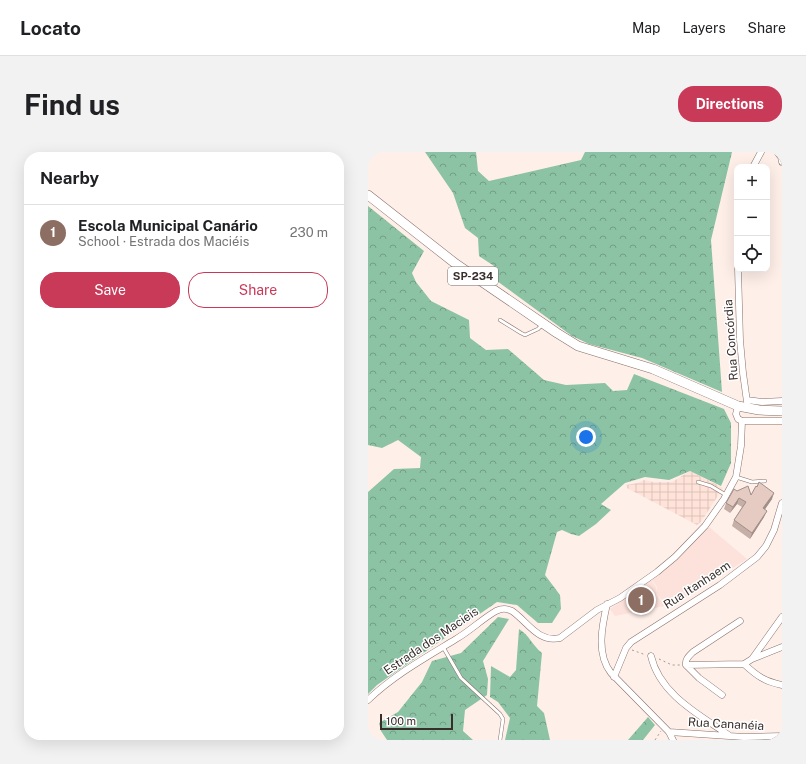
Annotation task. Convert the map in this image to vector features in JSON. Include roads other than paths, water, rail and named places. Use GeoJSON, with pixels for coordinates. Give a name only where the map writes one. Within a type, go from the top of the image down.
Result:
{"type":"FeatureCollection","features":[{"type":"Feature","properties":{"kind":"main road","name":"SP-234"},"geometry":{"type":"LineString","coordinates":[[368,195],[456,264],[569,341],[584,349],[653,369],[745,406],[768,411],[782,411]]}},
{"type":"Feature","properties":{"kind":"street"},"geometry":{"type":"LineString","coordinates":[[755,164],[761,152]]}},
{"type":"Feature","properties":{"kind":"street"},"geometry":{"type":"LineString","coordinates":[[777,152],[781,157],[782,162]]}},
{"type":"Feature","properties":{"kind":"street","name":"Rua Concórdia"},"geometry":{"type":"LineString","coordinates":[[608,604],[620,598],[675,557],[705,526],[736,477],[742,446],[740,420],[736,414],[745,406],[741,359],[738,272]]}},
{"type":"Feature","properties":{"kind":"street"},"geometry":{"type":"LineString","coordinates":[[745,406],[762,402],[782,401]]}},
{"type":"Feature","properties":{"kind":"street"},"geometry":{"type":"LineString","coordinates":[[740,420],[782,421]]}},
{"type":"Feature","properties":{"kind":"street","name":"Rua Itanhaem"},"geometry":{"type":"LineString","coordinates":[[614,677],[626,648],[631,642],[720,585],[757,557],[766,546],[774,530],[782,503]]}},
{"type":"Feature","properties":{"kind":"street"},"geometry":{"type":"LineString","coordinates":[[608,604],[601,643],[606,666],[614,677],[667,730],[673,740]]}},
{"type":"Feature","properties":{"kind":"street","name":"Estrada dos Macieis"},"geometry":{"type":"LineString","coordinates":[[368,700],[393,679],[443,646],[457,639],[488,615],[502,608],[508,609],[518,615],[540,636],[553,639],[560,638],[597,610],[608,604]]}},
{"type":"Feature","properties":{"kind":"street"},"geometry":{"type":"LineString","coordinates":[[752,659],[782,617]]}},
{"type":"Feature","properties":{"kind":"street"},"geometry":{"type":"LineString","coordinates":[[722,695],[699,678],[686,665],[686,659],[693,652],[740,620]]}},
{"type":"Feature","properties":{"kind":"street"},"geometry":{"type":"LineString","coordinates":[[686,665],[744,664],[752,659],[782,647]]}},
{"type":"Feature","properties":{"kind":"street"},"geometry":{"type":"LineString","coordinates":[[651,656],[654,668],[672,694],[692,710],[730,736]]}},
{"type":"Feature","properties":{"kind":"street"},"geometry":{"type":"LineString","coordinates":[[744,664],[754,674],[763,680],[782,685]]}},
{"type":"Feature","properties":{"kind":"street","name":"Rua Cananéia"},"geometry":{"type":"LineString","coordinates":[[667,730],[730,736],[782,736]]}},
{"type":"Feature","properties":{"kind":"lane"},"geometry":{"type":"LineString","coordinates":[[500,320],[521,334],[525,335],[538,329],[544,323]]}},
{"type":"Feature","properties":{"kind":"lane"},"geometry":{"type":"LineString","coordinates":[[736,477],[752,482],[765,481]]}},
{"type":"Feature","properties":{"kind":"lane"},"geometry":{"type":"LineString","coordinates":[[698,482],[711,486],[726,495]]}},
{"type":"Feature","properties":{"kind":"lane"},"geometry":{"type":"LineString","coordinates":[[443,646],[462,678],[500,714],[503,719],[500,740]]}},
{"type":"Feature","properties":{"kind":"place","name":"Escola Municipal Canário"},"geometry":{"type":"Point","coordinates":[641,600]}}]}
